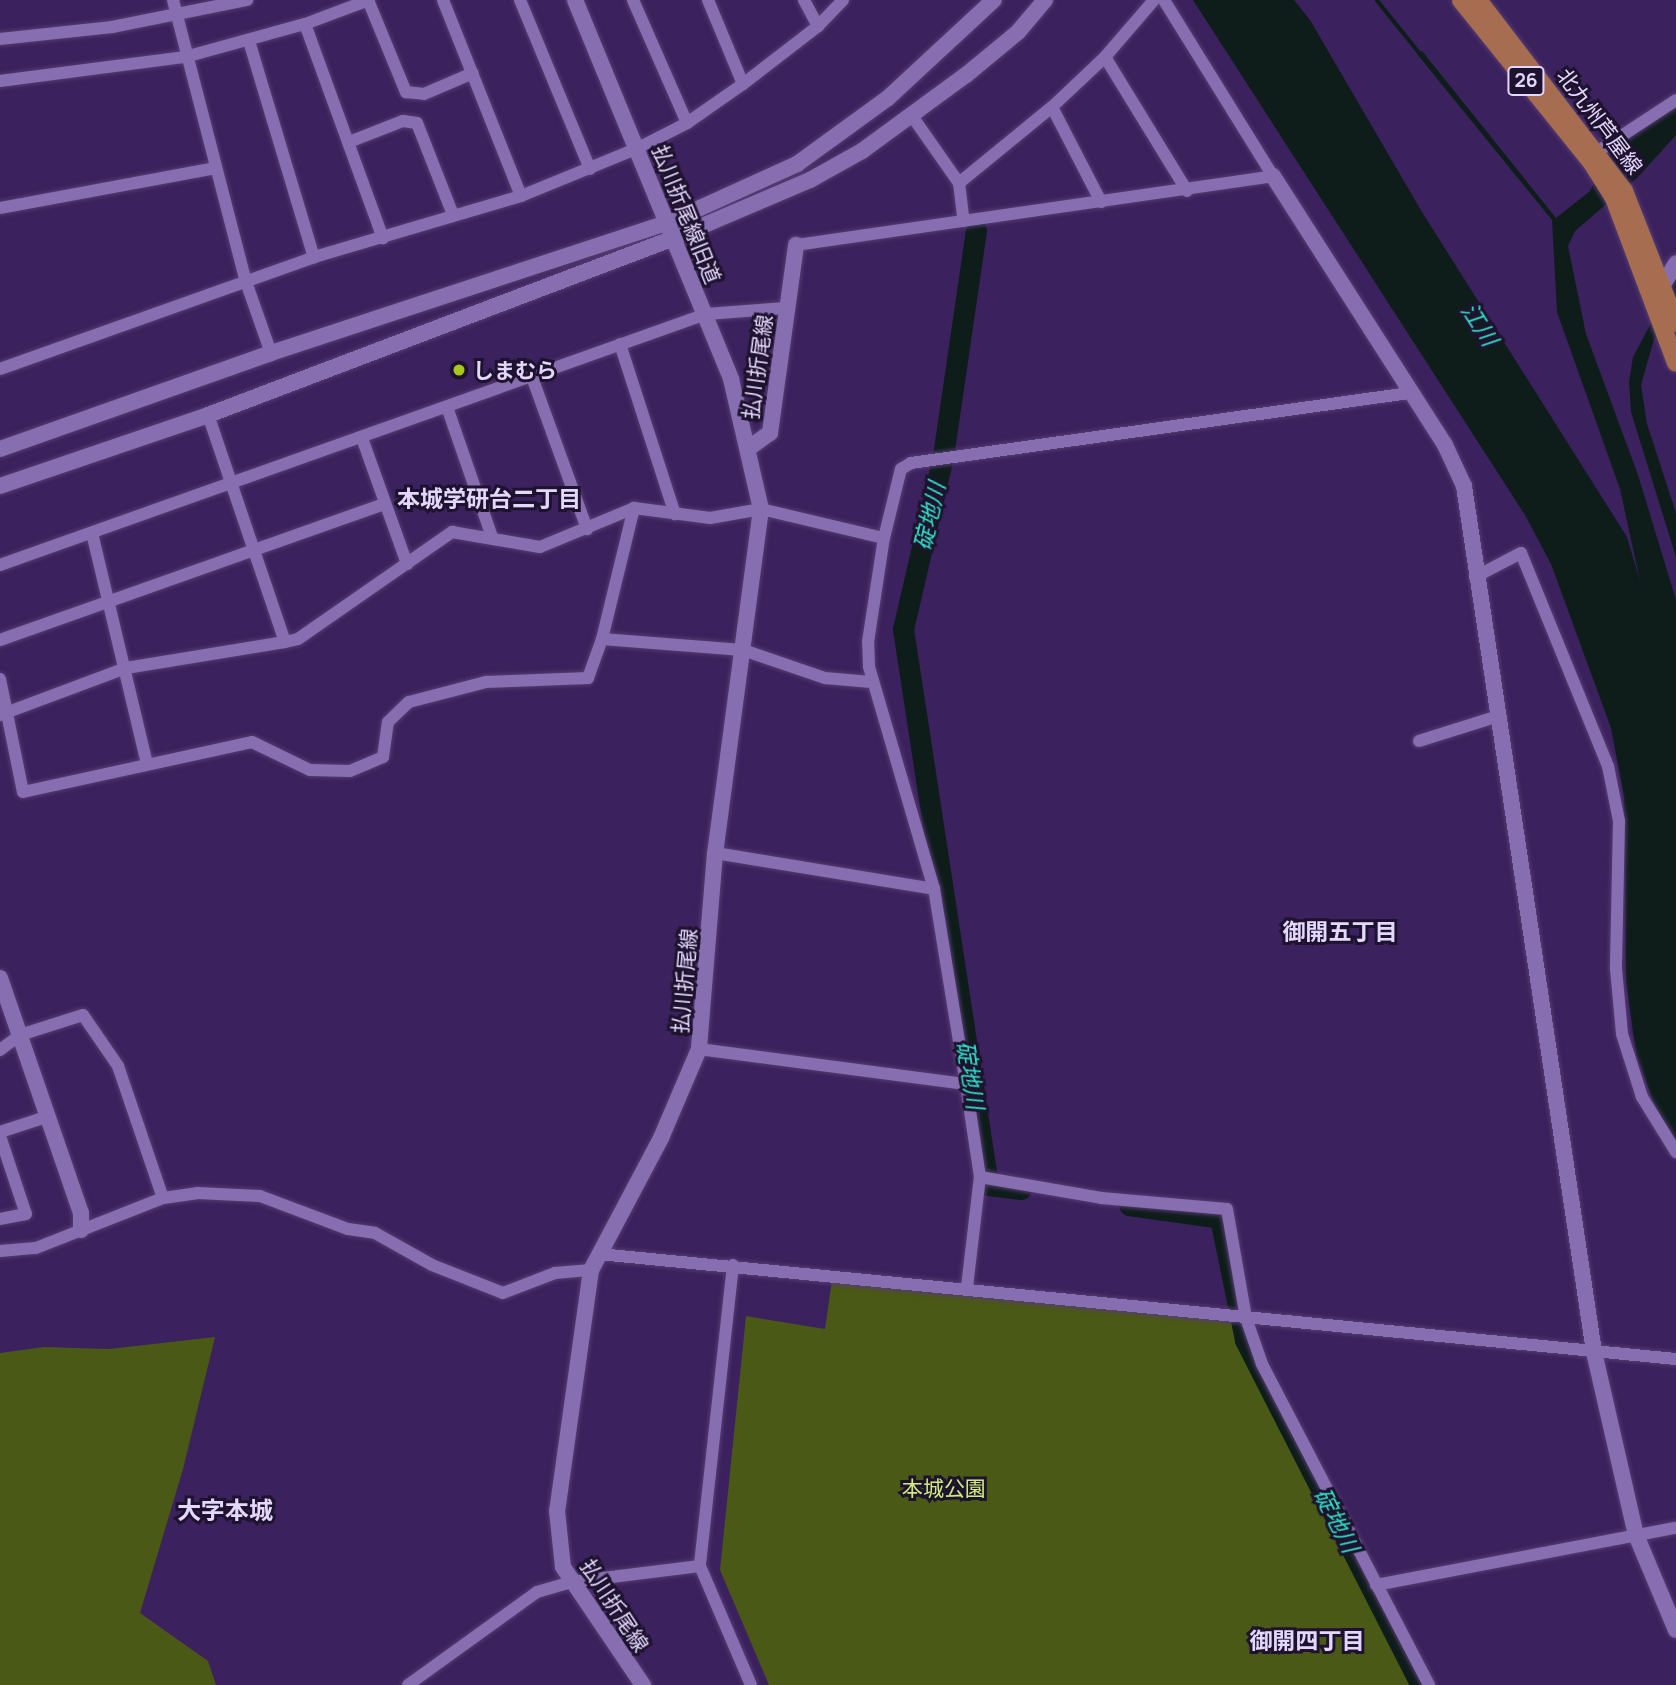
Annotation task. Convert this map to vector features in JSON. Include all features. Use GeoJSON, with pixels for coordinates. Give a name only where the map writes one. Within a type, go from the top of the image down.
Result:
{"type":"FeatureCollection","features":[{"type":"Feature","properties":{"kind":"main road","name":"北九州芦屋線"},"geometry":{"type":"LineString","coordinates":[[1461,0],[1595,157]]}},
{"type":"Feature","properties":{"kind":"main road","name":"北九州芦屋線"},"geometry":{"type":"LineString","coordinates":[[1478,0],[1595,157],[1619,195],[1662,282],[1676,323]]}},
{"type":"Feature","properties":{"kind":"main road","name":"北九州芦屋線"},"geometry":{"type":"LineString","coordinates":[[1619,195],[1676,363]]}},
{"type":"Feature","properties":{"kind":"street"},"geometry":{"type":"LineString","coordinates":[[173,0],[185,57],[246,282],[271,353]]}},
{"type":"Feature","properties":{"kind":"street"},"geometry":{"type":"LineString","coordinates":[[0,39],[176,16],[247,0]]}},
{"type":"Feature","properties":{"kind":"street"},"geometry":{"type":"LineString","coordinates":[[0,81],[185,57],[305,24],[368,0],[407,92],[424,94],[472,73]]}},
{"type":"Feature","properties":{"kind":"street"},"geometry":{"type":"LineString","coordinates":[[443,0],[521,196]]}},
{"type":"Feature","properties":{"kind":"street"},"geometry":{"type":"LineString","coordinates":[[520,0],[590,169]]}},
{"type":"Feature","properties":{"kind":"street","name":"払川折尾線旧道"},"geometry":{"type":"LineString","coordinates":[[575,0],[706,314],[731,379],[749,448]]}},
{"type":"Feature","properties":{"kind":"street"},"geometry":{"type":"LineString","coordinates":[[633,0],[687,122]]}},
{"type":"Feature","properties":{"kind":"street"},"geometry":{"type":"LineString","coordinates":[[708,0],[743,84]]}},
{"type":"Feature","properties":{"kind":"street"},"geometry":{"type":"LineString","coordinates":[[804,0],[818,26]]}},
{"type":"Feature","properties":{"kind":"street"},"geometry":{"type":"LineString","coordinates":[[0,369],[314,257],[521,196],[638,148],[687,122],[743,84],[818,26],[843,0]]}},
{"type":"Feature","properties":{"kind":"street"},"geometry":{"type":"LineString","coordinates":[[0,449],[271,353],[671,230],[797,164],[888,98],[994,0]]}},
{"type":"Feature","properties":{"kind":"street"},"geometry":{"type":"LineString","coordinates":[[0,486],[208,415],[671,230],[810,180],[912,116],[1018,32],[1045,0]]}},
{"type":"Feature","properties":{"kind":"street"},"geometry":{"type":"LineString","coordinates":[[960,183],[1052,107],[1105,57],[1154,0]]}},
{"type":"Feature","properties":{"kind":"street"},"geometry":{"type":"LineString","coordinates":[[1164,0],[1409,393],[1445,445],[1464,486],[1475,577],[1499,716],[1594,1352],[1636,1535],[1676,1630]]}},
{"type":"Feature","properties":{"kind":"street"},"geometry":{"type":"LineString","coordinates":[[305,24],[383,238]]}},
{"type":"Feature","properties":{"kind":"street"},"geometry":{"type":"LineString","coordinates":[[249,41],[314,257]]}},
{"type":"Feature","properties":{"kind":"street"},"geometry":{"type":"LineString","coordinates":[[1105,57],[1186,191]]}},
{"type":"Feature","properties":{"kind":"street"},"geometry":{"type":"LineString","coordinates":[[1595,157],[1676,100]]}},
{"type":"Feature","properties":{"kind":"street"},"geometry":{"type":"LineString","coordinates":[[1052,107],[1101,202]]}},
{"type":"Feature","properties":{"kind":"street"},"geometry":{"type":"LineString","coordinates":[[912,116],[960,183],[964,221]]}},
{"type":"Feature","properties":{"kind":"street"},"geometry":{"type":"LineString","coordinates":[[349,142],[403,121],[417,123],[453,215]]}},
{"type":"Feature","properties":{"kind":"street"},"geometry":{"type":"LineString","coordinates":[[0,208],[215,168]]}},
{"type":"Feature","properties":{"kind":"street"},"geometry":{"type":"LineString","coordinates":[[796,246],[1186,191],[1273,176]]}},
{"type":"Feature","properties":{"kind":"street","name":"払川折尾線"},"geometry":{"type":"LineString","coordinates":[[643,1685],[563,1567],[558,1511],[591,1270],[661,1138],[699,1049],[715,853],[761,509],[749,448],[770,433],[796,246]]}},
{"type":"Feature","properties":{"kind":"street"},"geometry":{"type":"LineString","coordinates":[[1654,299],[1662,282],[1676,264]]}},
{"type":"Feature","properties":{"kind":"street"},"geometry":{"type":"LineString","coordinates":[[0,565],[706,314],[786,308]]}},
{"type":"Feature","properties":{"kind":"street"},"geometry":{"type":"LineString","coordinates":[[620,344],[675,514]]}},
{"type":"Feature","properties":{"kind":"street"},"geometry":{"type":"LineString","coordinates":[[532,377],[587,528]]}},
{"type":"Feature","properties":{"kind":"street"},"geometry":{"type":"LineString","coordinates":[[967,1287],[980,1177],[966,1084],[934,890],[871,682],[868,642],[884,538],[901,469],[911,463],[1409,393]]}},
{"type":"Feature","properties":{"kind":"street"},"geometry":{"type":"LineString","coordinates":[[446,407],[492,537]]}},
{"type":"Feature","properties":{"kind":"street"},"geometry":{"type":"LineString","coordinates":[[208,415],[233,482],[285,642]]}},
{"type":"Feature","properties":{"kind":"street"},"geometry":{"type":"LineString","coordinates":[[362,438],[383,504],[407,564]]}},
{"type":"Feature","properties":{"kind":"street"},"geometry":{"type":"LineString","coordinates":[[0,640],[383,504]]}},
{"type":"Feature","properties":{"kind":"street"},"geometry":{"type":"LineString","coordinates":[[3,714],[126,668],[298,639],[452,532],[540,547],[634,508],[710,518],[761,509],[884,538]]}},
{"type":"Feature","properties":{"kind":"street"},"geometry":{"type":"LineString","coordinates":[[0,679],[3,714],[23,792],[251,743],[310,771],[350,771],[383,757],[388,722],[409,702],[486,682],[588,678],[602,639],[634,508]]}},
{"type":"Feature","properties":{"kind":"street"},"geometry":{"type":"LineString","coordinates":[[92,533],[147,764]]}},
{"type":"Feature","properties":{"kind":"street"},"geometry":{"type":"LineString","coordinates":[[1475,577],[1521,553],[1608,766],[1619,821],[1616,969],[1622,1034],[1642,1097],[1676,1152]]}},
{"type":"Feature","properties":{"kind":"street"},"geometry":{"type":"LineString","coordinates":[[602,639],[743,650],[825,678],[871,682]]}},
{"type":"Feature","properties":{"kind":"street"},"geometry":{"type":"LineString","coordinates":[[1419,741],[1499,716]]}},
{"type":"Feature","properties":{"kind":"street"},"geometry":{"type":"LineString","coordinates":[[715,853],[934,890]]}},
{"type":"Feature","properties":{"kind":"street"},"geometry":{"type":"LineString","coordinates":[[0,978],[40,1119],[81,1230]]}},
{"type":"Feature","properties":{"kind":"street"},"geometry":{"type":"LineString","coordinates":[[0,1002],[17,1037],[81,1213],[81,1230]]}},
{"type":"Feature","properties":{"kind":"street"},"geometry":{"type":"LineString","coordinates":[[0,1050],[17,1037],[83,1015],[118,1066],[163,1198]]}},
{"type":"Feature","properties":{"kind":"street"},"geometry":{"type":"LineString","coordinates":[[699,1049],[966,1084]]}},
{"type":"Feature","properties":{"kind":"street"},"geometry":{"type":"LineString","coordinates":[[0,1219],[26,1214],[0,1134],[40,1119]]}},
{"type":"Feature","properties":{"kind":"street"},"geometry":{"type":"LineString","coordinates":[[980,1177],[1101,1198],[1227,1209],[1246,1318],[1262,1364],[1429,1685]]}},
{"type":"Feature","properties":{"kind":"street"},"geometry":{"type":"LineString","coordinates":[[0,1251],[36,1248],[163,1198],[197,1193],[260,1196],[348,1229],[375,1233],[432,1265],[503,1293],[555,1273],[591,1270]]}},
{"type":"Feature","properties":{"kind":"street"},"geometry":{"type":"LineString","coordinates":[[599,1254],[967,1287],[1246,1318],[1676,1359]]}},
{"type":"Feature","properties":{"kind":"street"},"geometry":{"type":"LineString","coordinates":[[733,1265],[700,1566],[751,1685]]}},
{"type":"Feature","properties":{"kind":"street"},"geometry":{"type":"LineString","coordinates":[[1376,1585],[1676,1528]]}},
{"type":"Feature","properties":{"kind":"street"},"geometry":{"type":"LineString","coordinates":[[408,1685],[537,1592],[571,1582],[700,1566]]}},
{"type":"Feature","properties":{"kind":"green space","name":"本城公園"},"geometry":{"type":"Polygon","coordinates":[[[832,1280],[1237,1320],[1244,1346],[1418,1685],[769,1685],[720,1570],[746,1316],[825,1329],[832,1280]]]}},
{"type":"Feature","properties":{"kind":"green space"},"geometry":{"type":"Polygon","coordinates":[[[215,1337],[183,1469],[140,1613],[208,1661],[216,1685],[0,1685],[0,1353],[44,1347],[109,1349],[215,1337]]]}},
{"type":"Feature","properties":{"kind":"water","name":"江川"},"geometry":{"type":"Polygon","coordinates":[[[1193,0],[1294,0],[1310,20],[1422,212],[1627,537],[1640,581],[1620,489],[1557,312],[1552,220],[1417,54],[1422,51],[1556,218],[1590,191],[1613,148],[1676,105],[1676,135],[1638,177],[1575,231],[1568,246],[1586,334],[1638,475],[1676,600],[1676,1143],[1654,1104],[1636,1054],[1626,981],[1624,797],[1611,728],[1551,564],[1525,515],[1193,0]]]}},
{"type":"Feature","properties":{"kind":"water"},"geometry":{"type":"Polygon","coordinates":[[[1676,276],[1676,304],[1654,339],[1641,385],[1647,424],[1676,513],[1676,557],[1631,412],[1629,382],[1633,357],[1676,276]]]}},
{"type":"Feature","properties":{"kind":"waterway"},"geometry":{"type":"LineString","coordinates":[[1377,0],[1422,56]]}},
{"type":"Feature","properties":{"kind":"waterway","name":"碇地川"},"geometry":{"type":"LineString","coordinates":[[976,230],[943,456],[903,629],[988,1185],[1021,1189]]}},
{"type":"Feature","properties":{"kind":"waterway","name":"碇地川"},"geometry":{"type":"LineString","coordinates":[[1129,1205],[1220,1218],[1245,1340],[1421,1685]]}},
{"type":"Feature","properties":{"kind":"place","name":"しまむら"},"geometry":{"type":"Point","coordinates":[459,370]}},
{"type":"Feature","properties":{"kind":"district","name":"本城学研台二丁目"},"geometry":{"type":"Point","coordinates":[489,498]}},
{"type":"Feature","properties":{"kind":"district","name":"御開五丁目"},"geometry":{"type":"Point","coordinates":[1340,931]}},
{"type":"Feature","properties":{"kind":"district","name":"大字本城"},"geometry":{"type":"Point","coordinates":[225,1510]}},
{"type":"Feature","properties":{"kind":"district","name":"御開四丁目"},"geometry":{"type":"Point","coordinates":[1307,1640]}}]}
